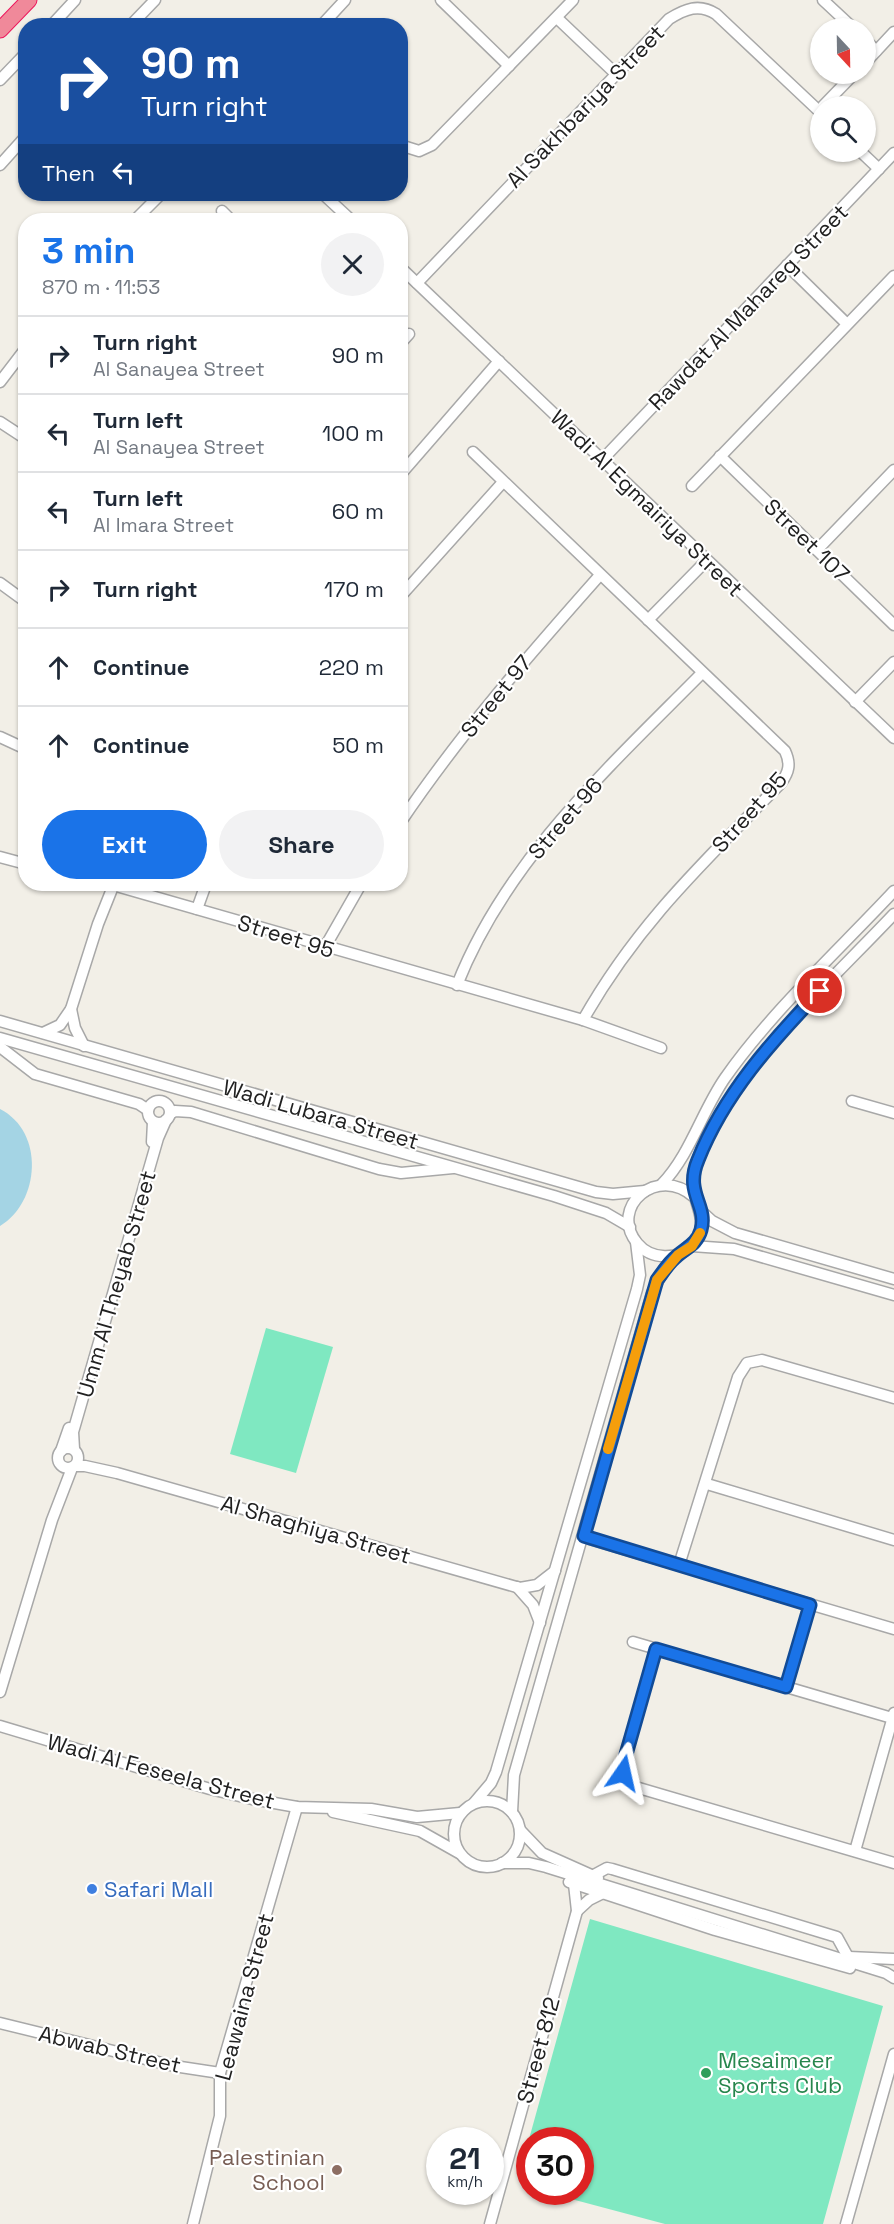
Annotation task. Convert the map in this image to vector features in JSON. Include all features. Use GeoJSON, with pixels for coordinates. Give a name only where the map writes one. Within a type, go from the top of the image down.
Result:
{"type":"FeatureCollection","features":[{"type":"Feature","properties":{"kind":"highway"},"geometry":{"type":"LineString","coordinates":[[0,30],[29,0]]}},
{"type":"Feature","properties":{"kind":"street"},"geometry":{"type":"LineString","coordinates":[[58,18],[75,0]]}},
{"type":"Feature","properties":{"kind":"street"},"geometry":{"type":"LineString","coordinates":[[138,18],[155,0]]}},
{"type":"Feature","properties":{"kind":"street"},"geometry":{"type":"LineString","coordinates":[[328,18],[345,0]]}},
{"type":"Feature","properties":{"kind":"street"},"geometry":{"type":"LineString","coordinates":[[441,0],[509,66]]}},
{"type":"Feature","properties":{"kind":"street"},"geometry":{"type":"LineString","coordinates":[[408,148],[419,151],[432,145],[573,0]]}},
{"type":"Feature","properties":{"kind":"street"},"geometry":{"type":"LineString","coordinates":[[823,0],[842,18]]}},
{"type":"Feature","properties":{"kind":"street","name":"Al Sakhbariya Street"},"geometry":{"type":"LineString","coordinates":[[417,283],[669,19],[690,8],[700,7],[716,14],[810,100]]}},
{"type":"Feature","properties":{"kind":"street"},"geometry":{"type":"LineString","coordinates":[[557,18],[616,74]]}},
{"type":"Feature","properties":{"kind":"street"},"geometry":{"type":"LineString","coordinates":[[876,51],[894,32]]}},
{"type":"Feature","properties":{"kind":"street"},"geometry":{"type":"LineString","coordinates":[[0,80],[18,61]]}},
{"type":"Feature","properties":{"kind":"street"},"geometry":{"type":"LineString","coordinates":[[834,96],[845,84]]}},
{"type":"Feature","properties":{"kind":"street"},"geometry":{"type":"LineString","coordinates":[[0,165],[18,145]]}},
{"type":"Feature","properties":{"kind":"street","name":"Rawdat Al Mahareg Street"},"geometry":{"type":"LineString","coordinates":[[602,460],[894,153]]}},
{"type":"Feature","properties":{"kind":"street"},"geometry":{"type":"LineString","coordinates":[[872,162],[879,169]]}},
{"type":"Feature","properties":{"kind":"street"},"geometry":{"type":"LineString","coordinates":[[142,213],[154,201]]}},
{"type":"Feature","properties":{"kind":"street"},"geometry":{"type":"LineString","coordinates":[[331,201],[343,213]]}},
{"type":"Feature","properties":{"kind":"street"},"geometry":{"type":"LineString","coordinates":[[787,265],[847,324]]}},
{"type":"Feature","properties":{"kind":"street","name":"Wadi Al Egmairiya Street"},"geometry":{"type":"LineString","coordinates":[[408,275],[894,738]]}},
{"type":"Feature","properties":{"kind":"street"},"geometry":{"type":"LineString","coordinates":[[692,486],[894,276]]}},
{"type":"Feature","properties":{"kind":"street"},"geometry":{"type":"LineString","coordinates":[[0,382],[18,358]]}},
{"type":"Feature","properties":{"kind":"street"},"geometry":{"type":"LineString","coordinates":[[408,466],[499,361]]}},
{"type":"Feature","properties":{"kind":"street"},"geometry":{"type":"LineString","coordinates":[[0,422],[18,434]]}},
{"type":"Feature","properties":{"kind":"street","name":"Street 95"},"geometry":{"type":"LineString","coordinates":[[473,452],[785,751],[789,766],[787,775],[649,920],[624,953],[583,1020]]}},
{"type":"Feature","properties":{"kind":"street","name":"Street 107"},"geometry":{"type":"LineString","coordinates":[[720,456],[894,625]]}},
{"type":"Feature","properties":{"kind":"street"},"geometry":{"type":"LineString","coordinates":[[817,550],[894,470]]}},
{"type":"Feature","properties":{"kind":"street"},"geometry":{"type":"LineString","coordinates":[[408,580],[503,482]]}},
{"type":"Feature","properties":{"kind":"street"},"geometry":{"type":"LineString","coordinates":[[648,620],[706,561]]}},
{"type":"Feature","properties":{"kind":"street","name":"Street 97"},"geometry":{"type":"LineString","coordinates":[[408,813],[504,682],[600,575]]}},
{"type":"Feature","properties":{"kind":"street"},"geometry":{"type":"LineString","coordinates":[[0,583],[18,596]]}},
{"type":"Feature","properties":{"kind":"street"},"geometry":{"type":"LineString","coordinates":[[855,702],[894,662]]}},
{"type":"Feature","properties":{"kind":"street","name":"Street 96"},"geometry":{"type":"LineString","coordinates":[[457,985],[491,915],[530,858],[599,777],[702,673]]}},
{"type":"Feature","properties":{"kind":"street"},"geometry":{"type":"LineString","coordinates":[[0,737],[18,745]]}},
{"type":"Feature","properties":{"kind":"street"},"geometry":{"type":"LineString","coordinates":[[0,856],[18,861]]}},
{"type":"Feature","properties":{"kind":"street"},"geometry":{"type":"LineString","coordinates":[[43,1033],[60,1025],[71,1009],[98,924],[111,891]]}},
{"type":"Feature","properties":{"kind":"street","name":"Street 95"},"geometry":{"type":"LineString","coordinates":[[137,891],[583,1020],[661,1048]]}},
{"type":"Feature","properties":{"kind":"street"},"geometry":{"type":"LineString","coordinates":[[197,909],[203,891]]}},
{"type":"Feature","properties":{"kind":"street"},"geometry":{"type":"LineString","coordinates":[[325,947],[357,891]]}},
{"type":"Feature","properties":{"kind":"street"},"geometry":{"type":"LineString","coordinates":[[869,1967],[855,1969],[833,1965],[605,1889],[556,1870],[529,1863],[502,1863],[484,1867],[466,1860],[460,1854],[453,1834],[460,1814],[474,1803],[491,1783],[496,1772],[637,1289],[640,1275],[636,1242],[630,1227],[632,1207],[645,1191],[662,1184],[677,1166],[725,1079],[750,1046],[894,891]]}},
{"type":"Feature","properties":{"kind":"street"},"geometry":{"type":"LineString","coordinates":[[894,914],[791,1022],[739,1084],[698,1158],[693,1181],[694,1197],[701,1211],[712,1221],[735,1233],[894,1279]]}},
{"type":"Feature","properties":{"kind":"street"},"geometry":{"type":"LineString","coordinates":[[71,1009],[75,1028],[84,1046]]}},
{"type":"Feature","properties":{"kind":"street","name":"Wadi Lubara Street"},"geometry":{"type":"LineString","coordinates":[[0,1021],[596,1192],[613,1194],[645,1191]]}},
{"type":"Feature","properties":{"kind":"street","name":"Wadi Lubara Street"},"geometry":{"type":"LineString","coordinates":[[0,1038],[591,1207],[630,1227]]}},
{"type":"Feature","properties":{"kind":"street"},"geometry":{"type":"LineString","coordinates":[[0,1047],[35,1074],[139,1104],[148,1110],[153,1122],[168,1117],[175,1111],[191,1112],[400,1173],[459,1168]]}},
{"type":"Feature","properties":{"kind":"street"},"geometry":{"type":"LineString","coordinates":[[148,1110],[153,1103],[161,1101],[168,1106],[168,1117]]}},
{"type":"Feature","properties":{"kind":"street"},"geometry":{"type":"LineString","coordinates":[[852,1101],[894,1113]]}},
{"type":"Feature","properties":{"kind":"street","name":"Umm Al Theyab Street"},"geometry":{"type":"LineString","coordinates":[[76,1451],[73,1432],[158,1138],[168,1117]]}},
{"type":"Feature","properties":{"kind":"street","name":"Umm Al Theyab Street"},"geometry":{"type":"LineString","coordinates":[[61,1451],[153,1137],[153,1122]]}},
{"type":"Feature","properties":{"kind":"street"},"geometry":{"type":"LineString","coordinates":[[662,1184],[680,1187],[694,1197]]}},
{"type":"Feature","properties":{"kind":"street"},"geometry":{"type":"LineString","coordinates":[[605,1889],[594,1875],[542,1853],[520,1830],[512,1812],[514,1775],[652,1293],[664,1269],[678,1255],[692,1246],[701,1229],[701,1211]]}},
{"type":"Feature","properties":{"kind":"street"},"geometry":{"type":"LineString","coordinates":[[636,1242],[643,1249],[660,1256],[678,1255]]}},
{"type":"Feature","properties":{"kind":"street"},"geometry":{"type":"LineString","coordinates":[[692,1246],[734,1249],[894,1295]]}},
{"type":"Feature","properties":{"kind":"street"},"geometry":{"type":"LineString","coordinates":[[679,1565],[738,1377],[747,1363],[762,1360],[894,1398]]}},
{"type":"Feature","properties":{"kind":"street"},"geometry":{"type":"LineString","coordinates":[[0,1692],[52,1520],[78,1461],[76,1451],[69,1448],[61,1451],[58,1457],[60,1478],[52,1506],[52,1520]]}},
{"type":"Feature","properties":{"kind":"street","name":"Al Shaghiya Street"},"geometry":{"type":"LineString","coordinates":[[76,1451],[86,1459],[109,1467],[114,1473]]}},
{"type":"Feature","properties":{"kind":"street"},"geometry":{"type":"LineString","coordinates":[[59,1464],[65,1468],[74,1467]]}},
{"type":"Feature","properties":{"kind":"street","name":"Al Shaghiya Street"},"geometry":{"type":"LineString","coordinates":[[74,1467],[85,1466],[114,1473],[517,1587]]}},
{"type":"Feature","properties":{"kind":"street"},"geometry":{"type":"LineString","coordinates":[[706,1484],[894,1540]]}},
{"type":"Feature","properties":{"kind":"street"},"geometry":{"type":"LineString","coordinates":[[584,1536],[894,1629]]}},
{"type":"Feature","properties":{"kind":"street"},"geometry":{"type":"LineString","coordinates":[[517,1587],[537,1585],[555,1571]]}},
{"type":"Feature","properties":{"kind":"street"},"geometry":{"type":"LineString","coordinates":[[517,1587],[533,1605],[540,1623]]}},
{"type":"Feature","properties":{"kind":"street"},"geometry":{"type":"LineString","coordinates":[[786,1687],[810,1605]]}},
{"type":"Feature","properties":{"kind":"street"},"geometry":{"type":"LineString","coordinates":[[633,1642],[786,1687],[893,1715],[855,1851]]}},
{"type":"Feature","properties":{"kind":"street"},"geometry":{"type":"LineString","coordinates":[[656,1649],[623,1765],[626,1780],[640,1790],[894,1863]]}},
{"type":"Feature","properties":{"kind":"street","name":"Wadi Al Feseela Street"},"geometry":{"type":"LineString","coordinates":[[0,1726],[210,1789],[297,1807],[371,1809],[417,1817],[460,1814]]}},
{"type":"Feature","properties":{"kind":"street"},"geometry":{"type":"LineString","coordinates":[[474,1803],[495,1802],[512,1812]]}},
{"type":"Feature","properties":{"kind":"street","name":"Leawaina Street"},"geometry":{"type":"LineString","coordinates":[[193,2224],[220,2116],[220,2073],[297,1807]]}},
{"type":"Feature","properties":{"kind":"street","name":"Wadi Al Feseela Street"},"geometry":{"type":"LineString","coordinates":[[324,1809],[420,1831],[460,1854]]}},
{"type":"Feature","properties":{"kind":"street"},"geometry":{"type":"LineString","coordinates":[[502,1863],[516,1849],[520,1830]]}},
{"type":"Feature","properties":{"kind":"street"},"geometry":{"type":"LineString","coordinates":[[594,1875],[607,1868],[612,1869],[837,1937],[848,1957]]}},
{"type":"Feature","properties":{"kind":"street"},"geometry":{"type":"LineString","coordinates":[[556,1870],[565,1880],[574,1884],[605,1889],[822,1952],[869,1967],[894,1978]]}},
{"type":"Feature","properties":{"kind":"street","name":"Street 812"},"geometry":{"type":"LineString","coordinates":[[490,2224],[577,1911],[574,1884]]}},
{"type":"Feature","properties":{"kind":"street"},"geometry":{"type":"LineString","coordinates":[[577,1911],[605,1889]]}},
{"type":"Feature","properties":{"kind":"street"},"geometry":{"type":"LineString","coordinates":[[822,1952],[848,1957],[894,1959]]}},
{"type":"Feature","properties":{"kind":"street","name":"Abwab Street"},"geometry":{"type":"LineString","coordinates":[[0,2023],[174,2066],[220,2073]]}},
{"type":"Feature","properties":{"kind":"street"},"geometry":{"type":"LineString","coordinates":[[846,2224],[894,2054]]}},
{"type":"Feature","properties":{"kind":"green space"},"geometry":{"type":"Polygon","coordinates":[[[266,1328],[333,1347],[296,1473],[230,1454],[266,1328]]]}},
{"type":"Feature","properties":{"kind":"green space","name":"Mesaimeer Sports Club"},"geometry":{"type":"Polygon","coordinates":[[[590,1919],[883,2006],[823,2224],[665,2224],[594,2205],[594,2127],[532,2127],[590,1919]]]}},
{"type":"Feature","properties":{"kind":"water"},"geometry":{"type":"Polygon","coordinates":[[[0,1109],[15,1120],[25,1134],[32,1167],[23,1201],[13,1215],[0,1226],[0,1109]]]}},
{"type":"Feature","properties":{"kind":"slow traffic"},"geometry":{"type":"LineString","coordinates":[[608,1449],[657,1280],[678,1255],[692,1246],[700,1233]]}},
{"type":"Feature","properties":{"kind":"place","name":"Safari Mall"},"geometry":{"type":"Point","coordinates":[92,1889]}},
{"type":"Feature","properties":{"kind":"place","name":"Mesaimeer Sports Club"},"geometry":{"type":"Point","coordinates":[706,2073]}},
{"type":"Feature","properties":{"kind":"place","name":"Palestinian School"},"geometry":{"type":"Point","coordinates":[337,2170]}},
{"type":"Feature","properties":{"kind":"route"},"geometry":{"type":"LineString","coordinates":[[623,1773],[623,1765],[656,1649],[786,1687],[810,1605],[584,1536],[652,1293],[664,1269],[678,1255],[692,1246],[701,1229],[701,1211],[694,1197],[693,1181],[698,1158],[739,1084],[760,1056],[820,991]]}}]}
